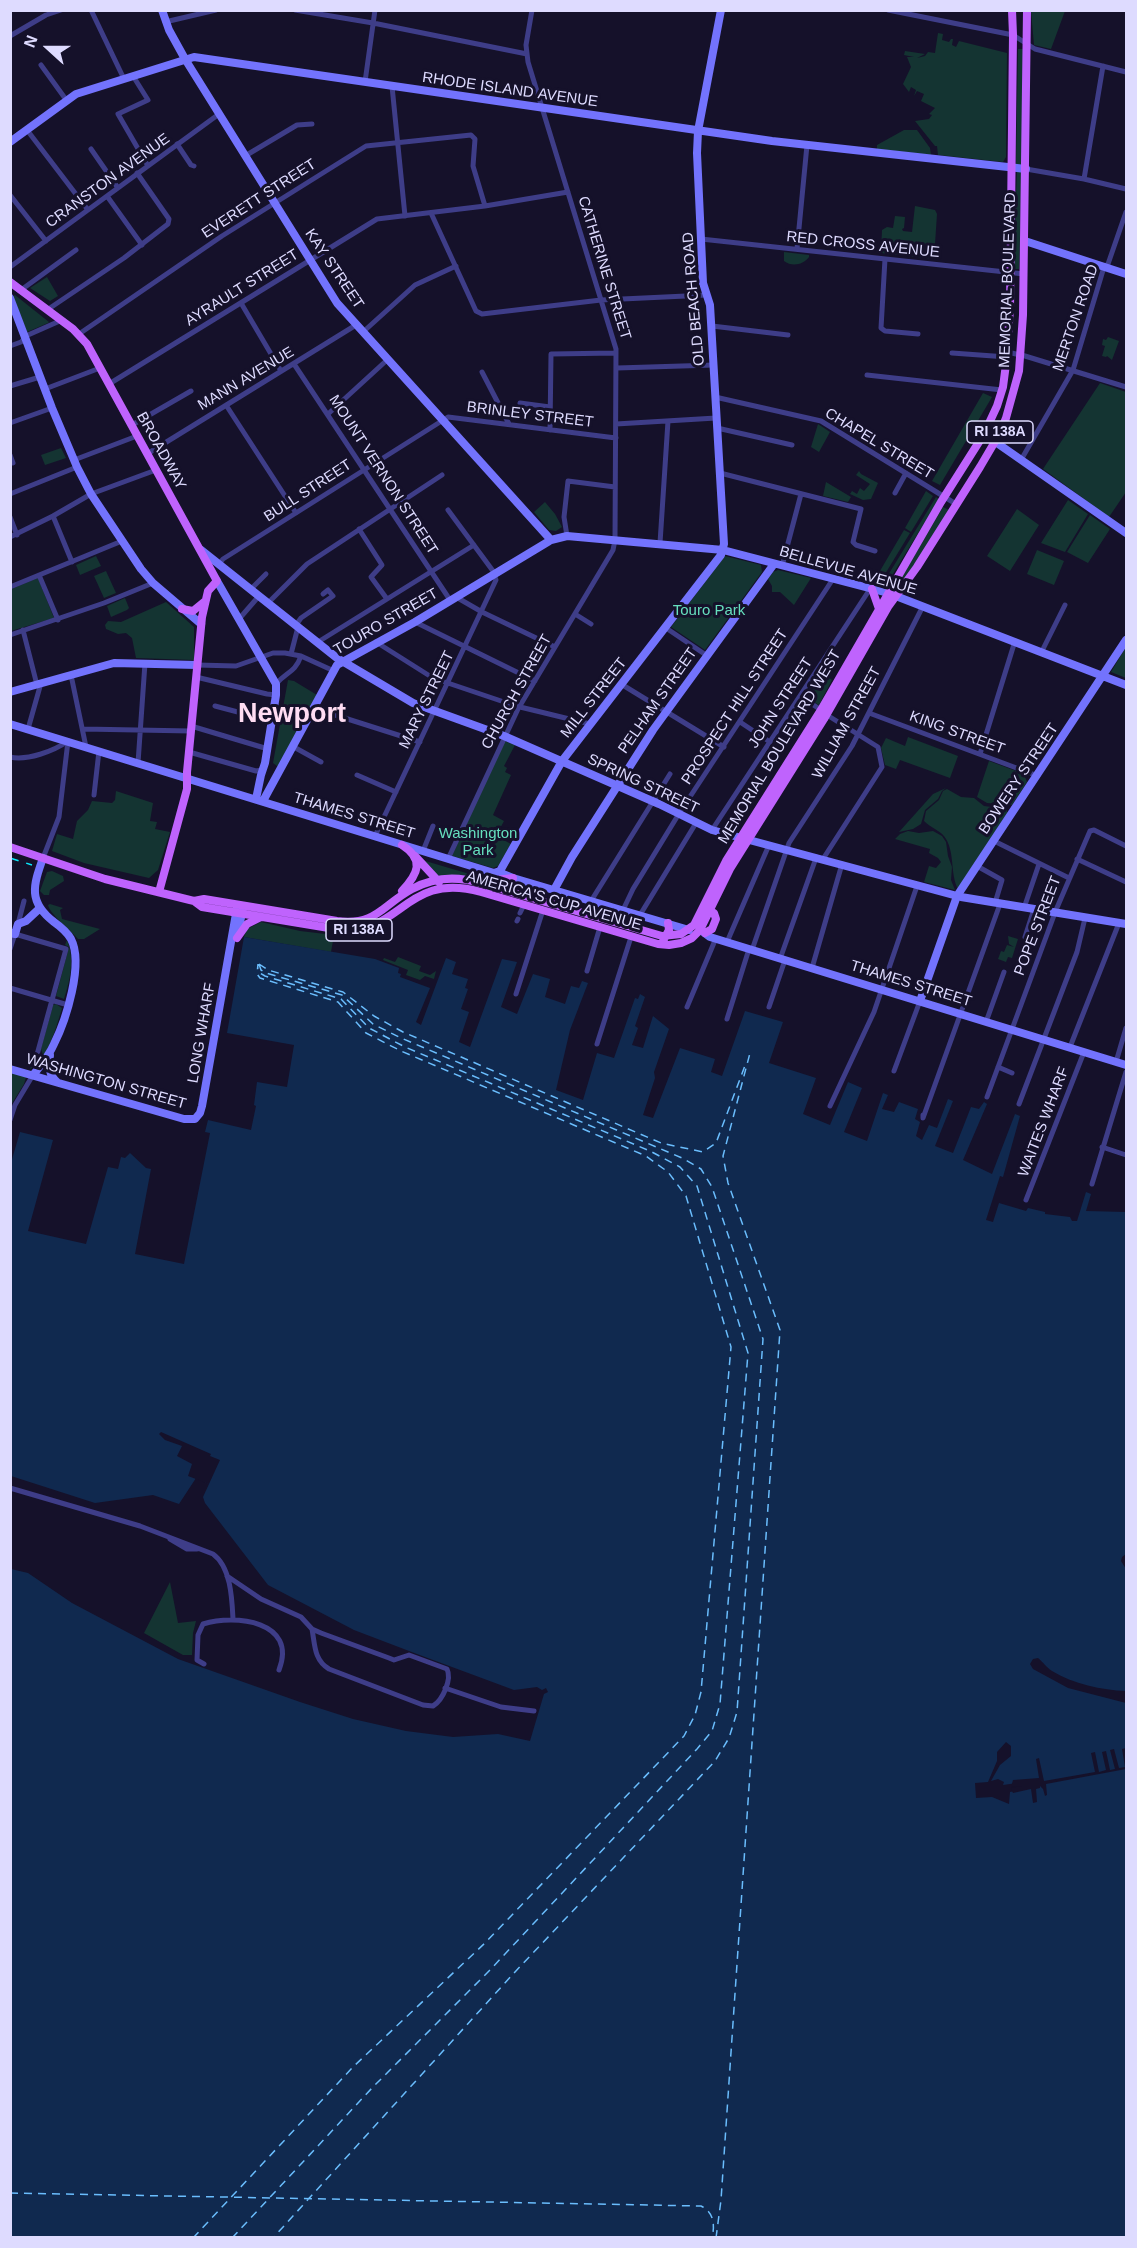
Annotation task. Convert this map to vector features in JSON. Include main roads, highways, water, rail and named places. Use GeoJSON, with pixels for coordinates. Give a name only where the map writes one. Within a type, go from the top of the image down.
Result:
{"type":"FeatureCollection","features":[{"type":"Feature","properties":{"kind":"main road","name":"MEMORIAL BOULEVARD"},"geometry":{"type":"LineString","coordinates":[[824,712],[888,607],[892,595],[945,497],[984,434],[1002,390],[1007,355],[1012,169],[1012,10]]}},
{"type":"Feature","properties":{"kind":"main road","name":"MEMORIAL BOULEVARD"},"geometry":{"type":"LineString","coordinates":[[892,595],[956,504],[995,441],[1011,403],[1021,354],[1025,241],[1027,10]]}},
{"type":"Feature","properties":{"kind":"main road","name":"BROADWAY"},"geometry":{"type":"LineString","coordinates":[[11,283],[79,334],[100,368],[132,425],[135,437],[147,454],[217,580],[210,587],[205,599]]}},
{"type":"Feature","properties":{"kind":"main road"},"geometry":{"type":"LineString","coordinates":[[871,589],[879,609]]}},
{"type":"Feature","properties":{"kind":"main road","name":"MEMORIAL BOULEVARD WEST"},"geometry":{"type":"LineString","coordinates":[[666,937],[677,936],[689,930],[706,909],[745,839],[824,712],[879,609],[892,595]]}},
{"type":"Feature","properties":{"kind":"main road"},"geometry":{"type":"LineString","coordinates":[[182,609],[196,610],[205,599]]}},
{"type":"Feature","properties":{"kind":"main road"},"geometry":{"type":"LineString","coordinates":[[159,892],[186,792],[196,665],[205,599]]}},
{"type":"Feature","properties":{"kind":"main road"},"geometry":{"type":"LineString","coordinates":[[402,845],[436,880],[448,887]]}},
{"type":"Feature","properties":{"kind":"main road","name":"AMERICA'S CUP AVENUE"},"geometry":{"type":"LineString","coordinates":[[10,847],[105,879],[194,901],[202,907],[240,909],[345,922],[367,919],[384,911],[412,889],[436,880],[461,878],[489,890],[520,914],[543,910],[658,944],[681,943],[703,931],[712,929],[716,920],[715,914],[706,909]]}},
{"type":"Feature","properties":{"kind":"main road"},"geometry":{"type":"LineString","coordinates":[[384,911],[415,876],[417,864],[413,854]]}},
{"type":"Feature","properties":{"kind":"main road"},"geometry":{"type":"LineString","coordinates":[[489,890],[497,880],[513,878]]}},
{"type":"Feature","properties":{"kind":"main road","name":"AMERICA'S CUP AVENUE"},"geometry":{"type":"LineString","coordinates":[[240,909],[261,916],[335,929],[359,930],[385,920],[423,893],[448,887],[463,887],[489,890],[666,937]]}},
{"type":"Feature","properties":{"kind":"main road"},"geometry":{"type":"LineString","coordinates":[[237,938],[247,924],[261,916]]}},
{"type":"Feature","properties":{"kind":"main road"},"geometry":{"type":"LineString","coordinates":[[658,944],[666,937],[668,923]]}},
{"type":"Feature","properties":{"kind":"water"},"geometry":{"type":"Polygon","coordinates":[[[244,937],[375,959],[399,968],[400,977],[430,988],[416,1022],[421,1025],[446,958],[456,962],[452,974],[468,979],[465,988],[468,989],[461,1009],[469,1012],[459,1042],[470,1047],[502,959],[517,962],[501,1007],[517,1014],[533,974],[550,979],[545,997],[565,1004],[571,986],[579,988],[582,981],[588,983],[570,1030],[556,1090],[583,1100],[597,1053],[614,1058],[635,998],[638,999],[640,994],[645,997],[635,1026],[638,1028],[632,1045],[643,1048],[653,1016],[669,1029],[654,1072],[655,1078],[643,1115],[653,1118],[680,1048],[715,1059],[711,1072],[722,1076],[745,1011],[783,1022],[769,1063],[816,1078],[803,1114],[830,1125],[848,1082],[862,1088],[844,1132],[867,1141],[883,1093],[888,1095],[882,1109],[894,1112],[899,1102],[918,1109],[915,1119],[920,1122],[916,1136],[922,1140],[929,1125],[937,1128],[948,1099],[953,1101],[935,1146],[953,1153],[971,1107],[979,1109],[984,1102],[987,1104],[963,1160],[992,1174],[1015,1114],[1020,1116],[1003,1177],[1000,1176],[986,1220],[993,1222],[999,1203],[1026,1211],[1028,1208],[1045,1212],[1045,1214],[1070,1217],[1072,1221],[1077,1221],[1086,1192],[1091,1194],[1086,1211],[1126,1212],[1126,1554],[1121,1561],[1126,1569],[1126,1691],[1078,1683],[1052,1671],[1038,1658],[1033,1659],[1030,1664],[1033,1669],[1068,1688],[1126,1703],[1126,2237],[11,2237],[11,1569],[28,1573],[72,1603],[178,1659],[353,1719],[406,1731],[453,1737],[498,1734],[530,1741],[544,1694],[548,1692],[546,1688],[542,1690],[537,1687],[514,1690],[354,1630],[268,1585],[205,1503],[203,1497],[209,1484],[196,1478],[179,1504],[153,1495],[95,1503],[11,1476],[10,1166],[20,1132],[53,1140],[28,1231],[86,1244],[108,1167],[118,1169],[121,1157],[125,1158],[130,1153],[146,1168],[151,1169],[135,1254],[184,1264],[210,1133],[205,1132],[208,1120],[251,1130],[256,1106],[254,1105],[257,1082],[287,1087],[294,1045],[227,1033],[244,937]],[[1006,1742],[997,1752],[997,1761],[988,1782],[975,1783],[976,1798],[992,1797],[1009,1804],[1010,1792],[1025,1789],[1024,1782],[1003,1785],[1004,1782],[998,1779],[991,1781],[1000,1765],[1011,1756],[1011,1746],[1006,1742]]]}},
{"type":"Feature","properties":{"kind":"railway"},"geometry":{"type":"LineString","coordinates":[[10,858],[32,865]]}},
{"type":"Feature","properties":{"kind":"district","name":"Newport"},"geometry":{"type":"Point","coordinates":[292,715]}},
{"type":"Feature","properties":{"kind":"park label","name":"Touro Park"},"geometry":{"type":"Point","coordinates":[709,611]}},
{"type":"Feature","properties":{"kind":"park label","name":"Washington Park"},"geometry":{"type":"Point","coordinates":[478,842]}}]}
